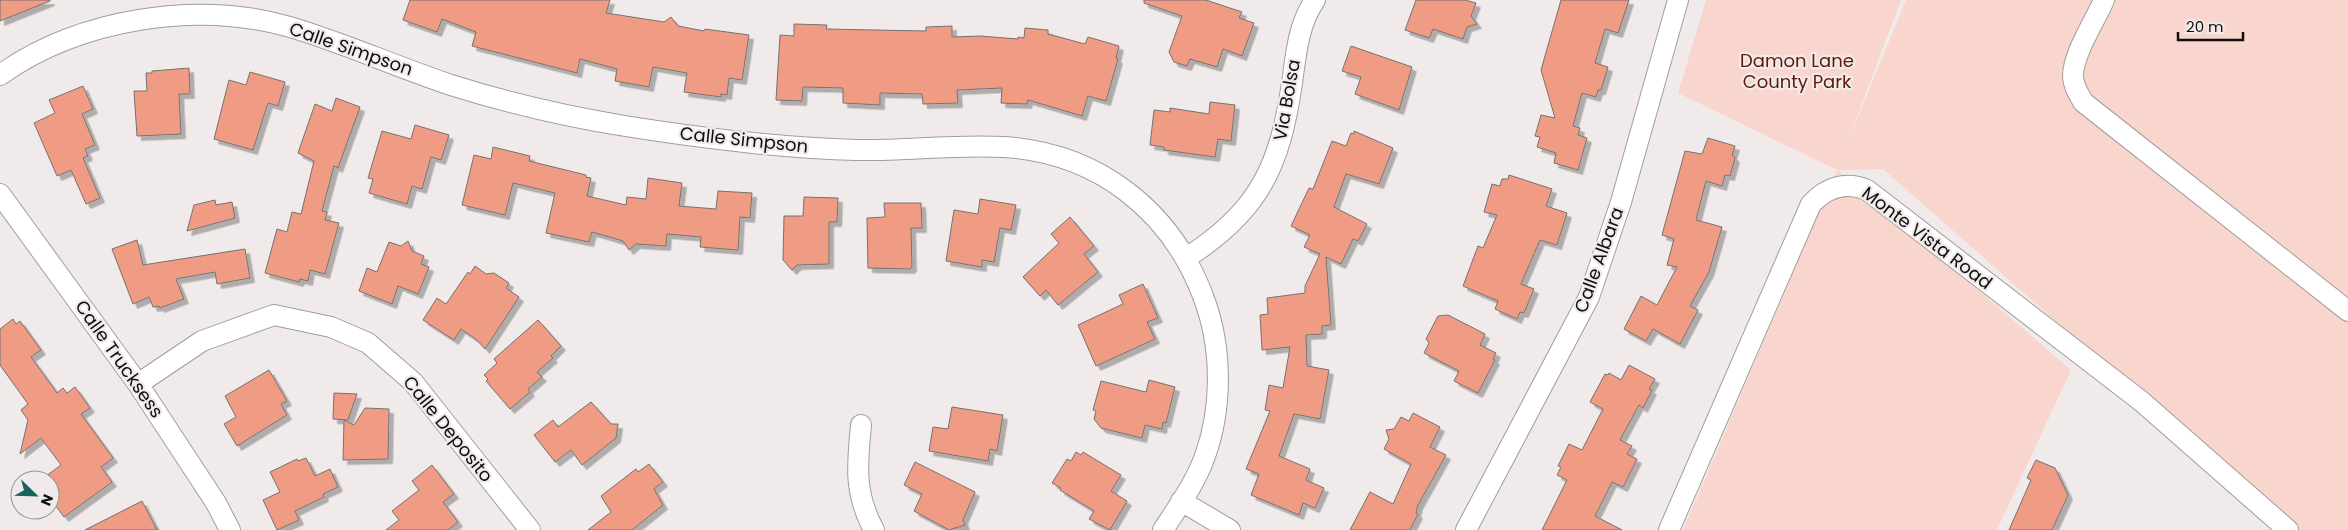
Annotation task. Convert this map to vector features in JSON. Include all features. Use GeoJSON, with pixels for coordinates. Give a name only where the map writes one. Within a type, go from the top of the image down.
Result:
{"type":"FeatureCollection","features":[{"type":"Feature","properties":{"kind":"street","name":"Via Bolsa"},"geometry":{"type":"LineString","coordinates":[[1186,258],[1221,233],[1237,217],[1251,200],[1273,162],[1287,120],[1298,38],[1302,23],[1315,0]]}},
{"type":"Feature","properties":{"kind":"street","name":"Calle Albara"},"geometry":{"type":"LineString","coordinates":[[1466,530],[1589,297],[1621,202],[1678,0]]}},
{"type":"Feature","properties":{"kind":"street"},"geometry":{"type":"LineString","coordinates":[[2104,0],[2076,59],[2073,77],[2076,90],[2083,102],[2348,311]]}},
{"type":"Feature","properties":{"kind":"street","name":"Calle Simpson"},"geometry":{"type":"LineString","coordinates":[[0,76],[16,64],[69,39],[114,26],[187,15],[242,18],[288,27],[454,86],[550,111],[620,125],[753,145],[858,150],[1003,147],[1050,154],[1096,172],[1136,198],[1154,214],[1186,258],[1207,306],[1217,359],[1216,409],[1204,459],[1182,501],[1163,530]]}},
{"type":"Feature","properties":{"kind":"street","name":"Monte Vista Road"},"geometry":{"type":"LineString","coordinates":[[1669,530],[1811,204],[1826,190],[1846,185],[1867,190],[2141,401],[2288,530]]}},
{"type":"Feature","properties":{"kind":"street","name":"Calle Trucksess"},"geometry":{"type":"LineString","coordinates":[[0,194],[138,384],[216,503],[230,530]]}},
{"type":"Feature","properties":{"kind":"street","name":"Calle Deposito"},"geometry":{"type":"LineString","coordinates":[[138,384],[202,341],[274,315],[332,327],[368,343],[413,382],[530,530]]}},
{"type":"Feature","properties":{"kind":"street"},"geometry":{"type":"LineString","coordinates":[[861,425],[857,470],[858,486],[866,516],[874,530]]}},
{"type":"Feature","properties":{"kind":"street"},"geometry":{"type":"LineString","coordinates":[[1182,501],[1230,530]]}},
{"type":"Feature","properties":{"kind":"green space","name":"Damon Lane County Park"},"geometry":{"type":"Polygon","coordinates":[[[1706,0],[1901,0],[1847,143],[1906,0],[2348,0],[2348,530],[2293,530],[1883,169],[1838,170],[2071,370],[1997,530],[1683,530],[1837,170],[1678,93],[1706,0]]]}},
{"type":"Feature","properties":{"kind":"building"},"geometry":{"type":"Polygon","coordinates":[[[0,0],[50,0],[50,1],[0,21],[0,0]]]}},
{"type":"Feature","properties":{"kind":"building"},"geometry":{"type":"Polygon","coordinates":[[[410,0],[610,0],[606,13],[664,22],[671,17],[678,26],[704,31],[705,29],[749,35],[742,80],[729,78],[727,95],[721,94],[721,97],[684,92],[687,73],[653,67],[649,87],[615,81],[617,69],[580,59],[577,73],[472,46],[476,32],[442,19],[437,32],[403,20],[410,0]]]}},
{"type":"Feature","properties":{"kind":"building"},"geometry":{"type":"Polygon","coordinates":[[[1144,0],[1206,0],[1242,12],[1239,18],[1254,23],[1242,56],[1223,49],[1217,67],[1190,59],[1187,66],[1174,62],[1169,52],[1182,16],[1144,3],[1144,0]]]}},
{"type":"Feature","properties":{"kind":"building"},"geometry":{"type":"Polygon","coordinates":[[[1416,0],[1465,0],[1476,3],[1471,16],[1477,24],[1467,27],[1463,39],[1433,29],[1429,38],[1405,30],[1416,0]]]}},
{"type":"Feature","properties":{"kind":"building"},"geometry":{"type":"Polygon","coordinates":[[[1561,0],[1629,0],[1618,33],[1605,29],[1595,63],[1608,67],[1601,90],[1598,90],[1596,97],[1582,93],[1573,126],[1580,128],[1578,135],[1587,138],[1578,170],[1554,163],[1556,153],[1537,147],[1540,137],[1535,136],[1541,115],[1555,118],[1541,70],[1561,0]]]}},
{"type":"Feature","properties":{"kind":"building"},"geometry":{"type":"Polygon","coordinates":[[[794,24],[827,25],[826,29],[926,31],[926,27],[952,26],[952,37],[980,36],[1018,39],[1018,37],[1024,38],[1025,28],[1048,30],[1048,34],[1085,44],[1088,37],[1119,46],[1116,58],[1118,59],[1106,101],[1088,96],[1082,116],[1028,100],[1027,104],[1001,103],[1002,88],[957,90],[958,103],[923,104],[922,94],[880,93],[880,105],[843,103],[843,88],[803,87],[802,101],[776,100],[780,35],[794,36],[794,24]]]}},
{"type":"Feature","properties":{"kind":"building"},"geometry":{"type":"Polygon","coordinates":[[[1351,46],[1412,67],[1399,110],[1355,94],[1361,77],[1342,71],[1351,46]]]}},
{"type":"Feature","properties":{"kind":"building"},"geometry":{"type":"Polygon","coordinates":[[[189,68],[190,94],[179,94],[181,134],[137,136],[134,91],[147,91],[146,73],[189,68]]]}},
{"type":"Feature","properties":{"kind":"building"},"geometry":{"type":"Polygon","coordinates":[[[250,72],[285,82],[278,106],[268,103],[253,150],[214,139],[229,80],[246,85],[250,72]]]}},
{"type":"Feature","properties":{"kind":"building"},"geometry":{"type":"Polygon","coordinates":[[[83,86],[93,109],[82,114],[95,145],[85,149],[88,156],[83,158],[100,198],[86,204],[71,170],[57,176],[34,123],[55,113],[49,100],[83,86]]]}},
{"type":"Feature","properties":{"kind":"building"},"geometry":{"type":"Polygon","coordinates":[[[336,98],[360,107],[338,168],[334,166],[322,211],[327,212],[325,220],[339,223],[325,274],[310,270],[308,281],[300,279],[299,282],[265,273],[277,229],[287,232],[292,212],[301,214],[314,161],[298,153],[315,104],[332,111],[336,98]]]}},
{"type":"Feature","properties":{"kind":"building"},"geometry":{"type":"Polygon","coordinates":[[[1210,102],[1235,105],[1231,141],[1218,139],[1215,157],[1164,150],[1164,147],[1150,145],[1154,110],[1170,112],[1170,108],[1209,114],[1210,102]]]}},
{"type":"Feature","properties":{"kind":"building"},"geometry":{"type":"Polygon","coordinates":[[[415,125],[449,135],[441,160],[431,157],[422,189],[412,186],[407,204],[369,193],[373,179],[368,178],[382,131],[411,139],[415,125]]]}},
{"type":"Feature","properties":{"kind":"building"},"geometry":{"type":"Polygon","coordinates":[[[1354,131],[1393,148],[1379,184],[1346,174],[1334,207],[1367,224],[1358,241],[1353,239],[1341,264],[1326,257],[1331,325],[1322,326],[1322,334],[1306,335],[1307,366],[1329,370],[1320,419],[1294,414],[1279,456],[1310,469],[1306,480],[1324,488],[1315,508],[1303,503],[1299,515],[1251,495],[1259,474],[1246,469],[1270,411],[1265,410],[1269,385],[1283,388],[1290,347],[1262,350],[1260,315],[1268,314],[1267,298],[1305,293],[1305,286],[1320,254],[1304,247],[1310,235],[1291,226],[1309,188],[1313,189],[1332,141],[1346,146],[1351,133],[1354,134],[1354,131]]]}},
{"type":"Feature","properties":{"kind":"building"},"geometry":{"type":"Polygon","coordinates":[[[1708,138],[1735,146],[1732,155],[1735,158],[1730,176],[1725,175],[1722,186],[1706,181],[1696,220],[1722,227],[1709,272],[1690,306],[1698,310],[1680,344],[1653,329],[1646,341],[1624,329],[1641,296],[1657,305],[1677,267],[1667,265],[1674,239],[1662,235],[1685,151],[1702,154],[1708,138]]]}},
{"type":"Feature","properties":{"kind":"building"},"geometry":{"type":"Polygon","coordinates":[[[493,147],[530,156],[529,161],[586,175],[586,177],[591,178],[587,196],[626,205],[627,197],[646,199],[648,178],[682,183],[679,206],[716,209],[718,191],[752,193],[750,218],[740,217],[738,250],[700,247],[701,237],[667,234],[666,246],[636,244],[629,250],[623,241],[592,232],[589,242],[546,233],[555,193],[513,183],[505,215],[462,205],[474,155],[491,159],[493,147]]]}},
{"type":"Feature","properties":{"kind":"building"},"geometry":{"type":"Polygon","coordinates":[[[1509,175],[1552,189],[1546,206],[1567,213],[1557,245],[1540,240],[1521,284],[1534,289],[1524,313],[1520,312],[1517,319],[1495,309],[1498,301],[1463,286],[1478,246],[1483,248],[1497,215],[1484,212],[1492,184],[1500,186],[1502,179],[1508,179],[1509,175]]]}},
{"type":"Feature","properties":{"kind":"building"},"geometry":{"type":"Polygon","coordinates":[[[804,197],[838,198],[837,222],[829,222],[829,264],[797,265],[792,270],[783,260],[784,216],[803,216],[804,197]]]}},
{"type":"Feature","properties":{"kind":"building"},"geometry":{"type":"Polygon","coordinates":[[[980,199],[1016,205],[1011,230],[1000,228],[994,262],[982,260],[982,267],[946,261],[954,210],[978,214],[980,199]]]}},
{"type":"Feature","properties":{"kind":"building"},"geometry":{"type":"Polygon","coordinates":[[[215,200],[216,205],[232,202],[235,218],[187,231],[194,205],[215,200]]]}},
{"type":"Feature","properties":{"kind":"building"},"geometry":{"type":"Polygon","coordinates":[[[884,203],[921,203],[922,228],[911,228],[912,267],[910,269],[868,268],[867,218],[885,217],[884,203]]]}},
{"type":"Feature","properties":{"kind":"building"},"geometry":{"type":"Polygon","coordinates":[[[1070,217],[1094,246],[1084,254],[1098,272],[1058,305],[1046,290],[1040,296],[1023,277],[1059,243],[1051,234],[1070,217]]]}},
{"type":"Feature","properties":{"kind":"building"},"geometry":{"type":"Polygon","coordinates":[[[137,240],[143,265],[245,249],[250,278],[217,284],[215,272],[176,279],[184,299],[160,308],[159,306],[153,307],[149,297],[133,304],[112,249],[137,240]]]}},
{"type":"Feature","properties":{"kind":"building"},"geometry":{"type":"Polygon","coordinates":[[[408,241],[412,251],[424,256],[421,264],[429,267],[418,294],[398,286],[392,304],[359,291],[367,268],[377,272],[389,242],[401,246],[408,241]]]}},
{"type":"Feature","properties":{"kind":"building"},"geometry":{"type":"Polygon","coordinates":[[[475,266],[486,274],[494,273],[509,283],[506,288],[519,297],[485,349],[477,340],[461,329],[454,340],[423,320],[437,298],[446,304],[468,272],[470,274],[475,266]]]}},
{"type":"Feature","properties":{"kind":"building"},"geometry":{"type":"Polygon","coordinates":[[[1143,284],[1158,318],[1147,322],[1155,339],[1096,366],[1078,325],[1123,304],[1119,295],[1143,284]]]}},
{"type":"Feature","properties":{"kind":"building"},"geometry":{"type":"Polygon","coordinates":[[[1448,315],[1485,334],[1480,345],[1496,353],[1493,359],[1495,360],[1478,393],[1454,381],[1459,371],[1424,353],[1429,343],[1426,339],[1438,316],[1448,315]]]}},
{"type":"Feature","properties":{"kind":"building"},"geometry":{"type":"Polygon","coordinates":[[[13,319],[16,324],[20,321],[41,350],[31,357],[57,393],[63,388],[67,393],[75,387],[90,408],[81,414],[113,458],[101,467],[112,482],[64,517],[60,512],[60,470],[54,470],[61,465],[41,438],[20,454],[28,420],[21,410],[28,404],[0,365],[0,329],[13,319]]]}},
{"type":"Feature","properties":{"kind":"building"},"geometry":{"type":"Polygon","coordinates":[[[538,320],[561,346],[551,356],[553,358],[537,372],[542,377],[528,389],[530,392],[510,409],[486,381],[488,379],[484,375],[497,363],[494,359],[538,320]]]}},
{"type":"Feature","properties":{"kind":"building"},"geometry":{"type":"Polygon","coordinates":[[[1629,365],[1655,379],[1649,389],[1652,390],[1643,408],[1639,405],[1620,440],[1632,446],[1627,454],[1637,459],[1623,487],[1612,482],[1595,516],[1622,530],[1542,530],[1567,480],[1557,475],[1561,467],[1558,466],[1569,444],[1582,450],[1603,409],[1590,402],[1605,374],[1608,375],[1609,373],[1621,380],[1629,365]]]}},
{"type":"Feature","properties":{"kind":"building"},"geometry":{"type":"Polygon","coordinates":[[[269,370],[287,401],[281,404],[287,415],[237,446],[224,424],[236,417],[225,396],[269,370]]]}},
{"type":"Feature","properties":{"kind":"building"},"geometry":{"type":"Polygon","coordinates":[[[1149,380],[1175,387],[1166,423],[1163,422],[1162,429],[1145,425],[1142,438],[1101,428],[1094,419],[1096,411],[1093,410],[1101,381],[1146,392],[1149,380]]]}},
{"type":"Feature","properties":{"kind":"building"},"geometry":{"type":"Polygon","coordinates":[[[334,393],[357,394],[348,420],[333,419],[334,393]]]}},
{"type":"Feature","properties":{"kind":"building"},"geometry":{"type":"Polygon","coordinates":[[[591,402],[611,424],[618,424],[616,438],[582,465],[571,450],[555,462],[534,435],[553,420],[558,427],[591,402]]]}},
{"type":"Feature","properties":{"kind":"building"},"geometry":{"type":"Polygon","coordinates":[[[952,407],[1003,415],[997,451],[990,449],[988,461],[929,451],[933,427],[948,429],[952,407]]]}},
{"type":"Feature","properties":{"kind":"building"},"geometry":{"type":"Polygon","coordinates":[[[365,408],[389,409],[388,459],[343,460],[344,420],[354,425],[365,408]]]}},
{"type":"Feature","properties":{"kind":"building"},"geometry":{"type":"Polygon","coordinates":[[[1413,413],[1440,427],[1430,447],[1446,455],[1418,505],[1416,513],[1418,514],[1410,530],[1350,530],[1370,492],[1393,504],[1411,464],[1384,449],[1389,439],[1386,430],[1394,429],[1401,417],[1409,421],[1413,413]]]}},
{"type":"Feature","properties":{"kind":"building"},"geometry":{"type":"Polygon","coordinates":[[[1076,452],[1081,455],[1083,452],[1121,475],[1111,491],[1127,501],[1110,530],[1089,519],[1094,511],[1052,483],[1067,459],[1071,461],[1076,452]]]}},
{"type":"Feature","properties":{"kind":"building"},"geometry":{"type":"Polygon","coordinates":[[[306,458],[315,476],[330,469],[338,487],[323,494],[324,497],[295,511],[299,520],[277,530],[263,500],[280,492],[270,472],[297,459],[298,461],[306,458]]]}},
{"type":"Feature","properties":{"kind":"building"},"geometry":{"type":"Polygon","coordinates":[[[2036,460],[2055,468],[2068,495],[2052,530],[2009,530],[2031,480],[2027,478],[2036,460]]]}},
{"type":"Feature","properties":{"kind":"building"},"geometry":{"type":"Polygon","coordinates":[[[915,462],[975,492],[963,520],[965,525],[949,530],[914,511],[922,494],[904,485],[915,462]]]}},
{"type":"Feature","properties":{"kind":"building"},"geometry":{"type":"Polygon","coordinates":[[[649,464],[663,482],[654,489],[663,505],[632,530],[588,530],[611,512],[601,496],[636,469],[638,472],[649,464]]]}},
{"type":"Feature","properties":{"kind":"building"},"geometry":{"type":"Polygon","coordinates":[[[432,465],[454,494],[443,502],[458,522],[448,530],[386,530],[399,520],[392,511],[419,490],[412,481],[432,465]]]}},
{"type":"Feature","properties":{"kind":"building"},"geometry":{"type":"Polygon","coordinates":[[[142,501],[157,530],[85,530],[142,501]]]}}]}
